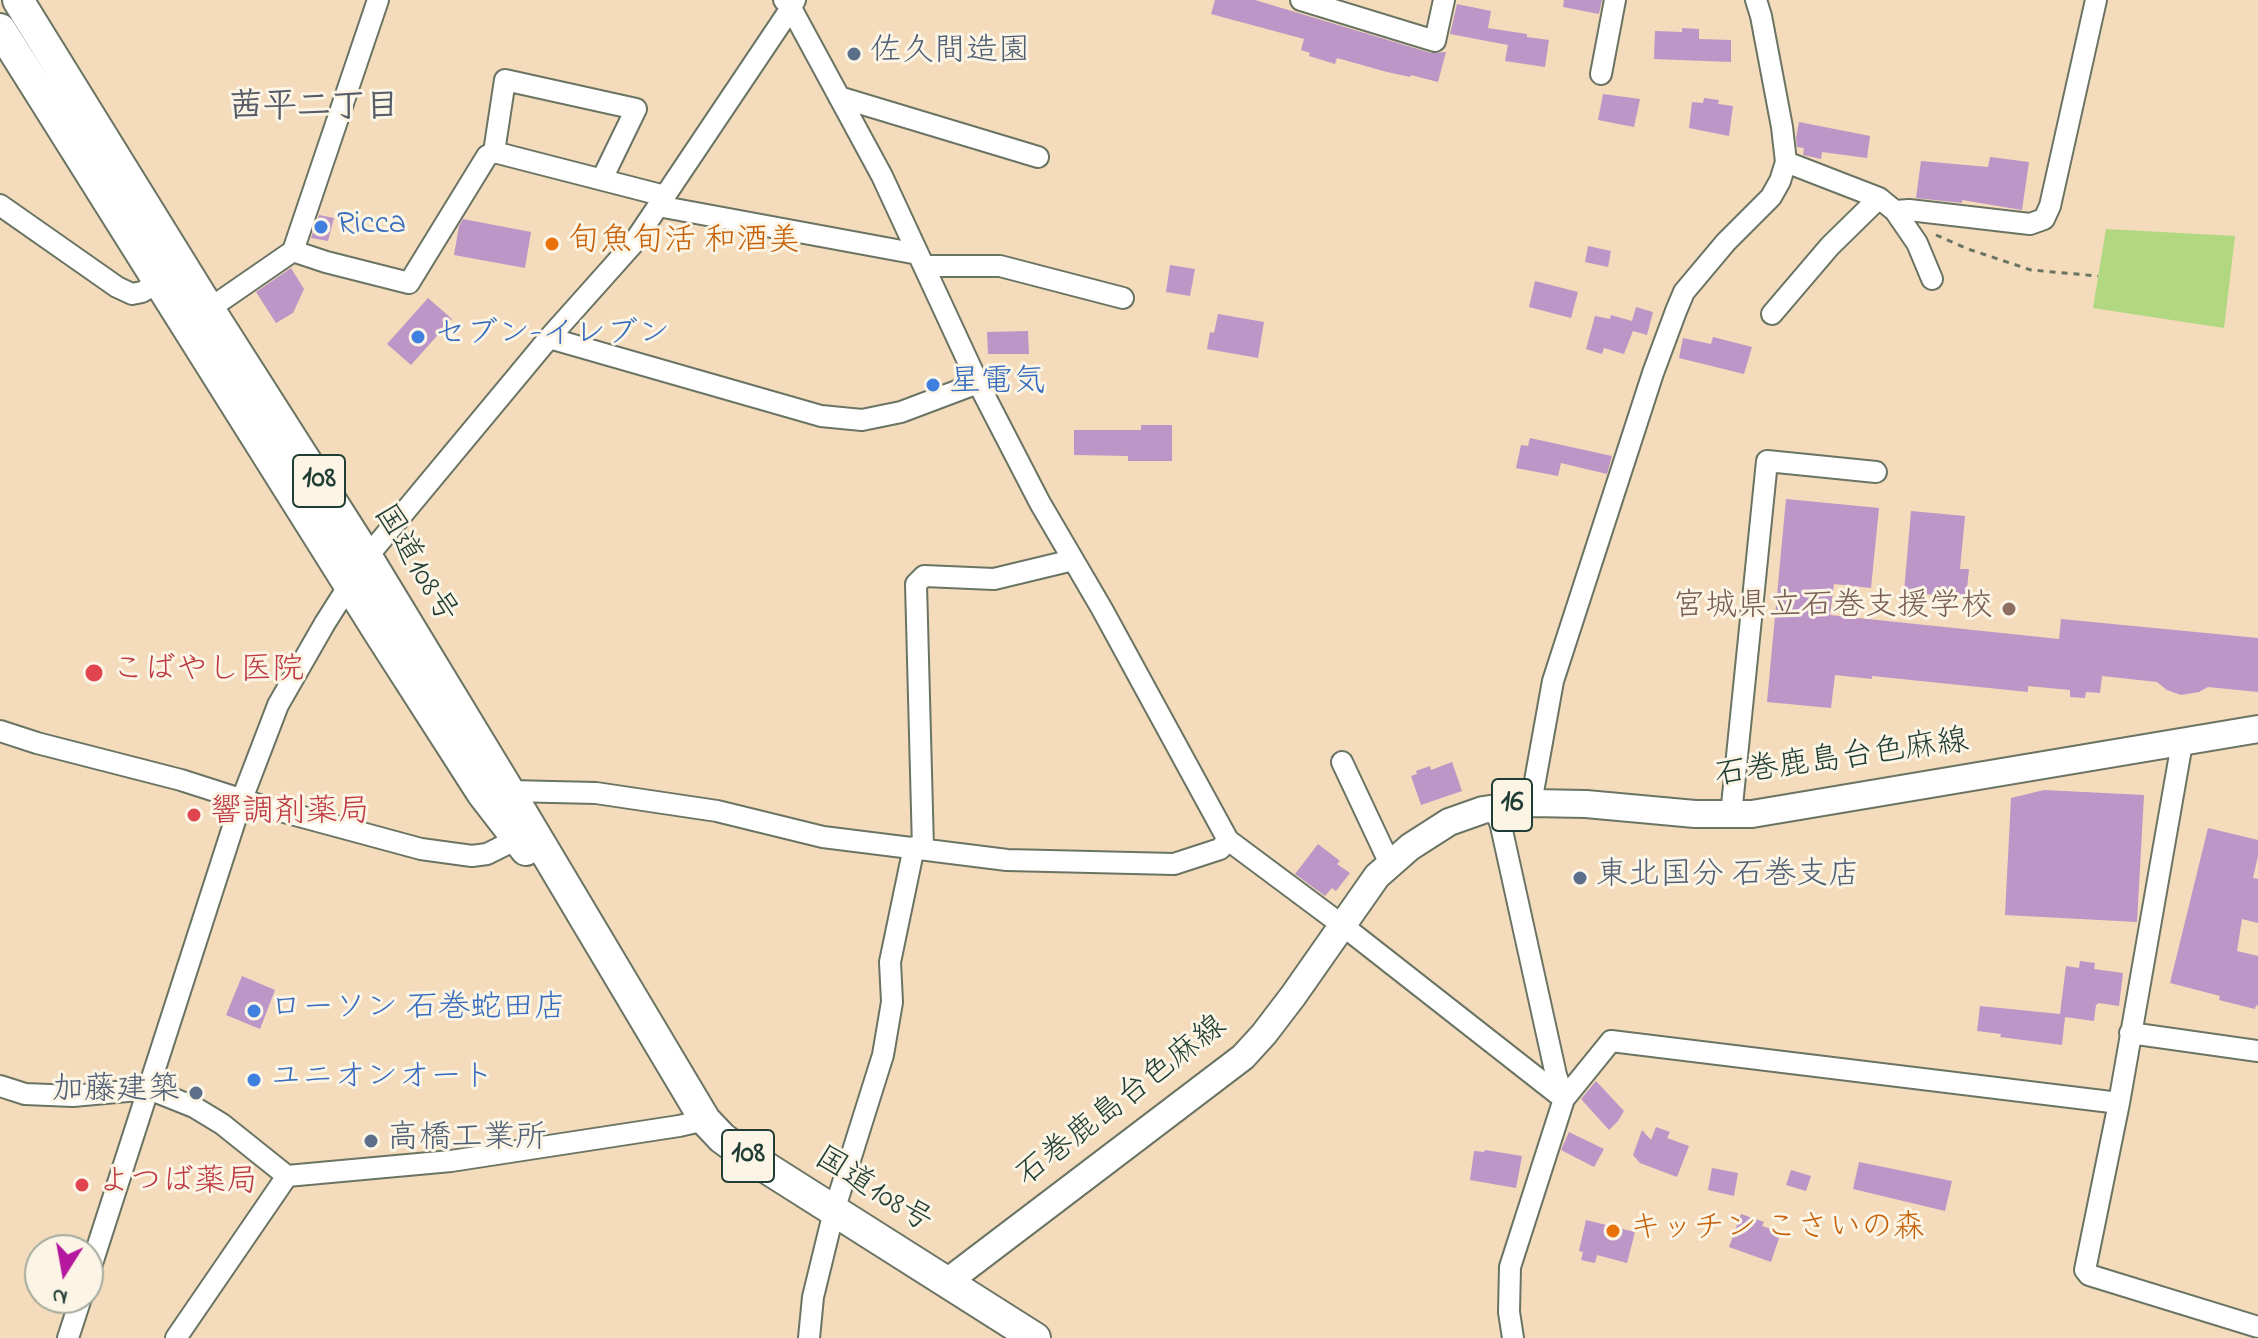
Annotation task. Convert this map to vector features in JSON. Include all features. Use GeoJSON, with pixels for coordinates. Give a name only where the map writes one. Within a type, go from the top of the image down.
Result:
{"type":"FeatureCollection","features":[{"type":"Feature","properties":{"kind":"highway","name":"国道108号"},"geometry":{"type":"LineString","coordinates":[[18,0],[367,557],[705,1120],[740,1151],[1035,1338]]}},
{"type":"Feature","properties":{"kind":"highway","name":"国道108号"},"geometry":{"type":"LineString","coordinates":[[0,29],[482,793],[614,967]]}},
{"type":"Feature","properties":{"kind":"main road","name":"石巻鹿島台色麻線"},"geometry":{"type":"LineString","coordinates":[[947,1282],[1243,1057],[1293,996],[1377,876],[1410,847],[1449,822],[1495,808],[1531,803],[1586,804],[1695,814],[1731,815],[1781,810],[2258,729]]}},
{"type":"Feature","properties":{"kind":"street"},"geometry":{"type":"LineString","coordinates":[[209,309],[293,251],[378,0]]}},
{"type":"Feature","properties":{"kind":"street"},"geometry":{"type":"LineString","coordinates":[[1301,0],[1435,41],[1444,0]]}},
{"type":"Feature","properties":{"kind":"street"},"geometry":{"type":"LineString","coordinates":[[1601,74],[1615,0]]}},
{"type":"Feature","properties":{"kind":"street"},"geometry":{"type":"LineString","coordinates":[[1531,803],[1553,681],[1676,311],[1684,292],[1726,242],[1771,197],[1786,162],[1782,127],[1756,0]]}},
{"type":"Feature","properties":{"kind":"street"},"geometry":{"type":"LineString","coordinates":[[1786,162],[1887,205],[1909,210],[2030,224],[2044,219],[2050,206],[2096,0]]}},
{"type":"Feature","properties":{"kind":"street"},"geometry":{"type":"LineString","coordinates":[[102,1234],[242,799],[278,705],[367,557],[549,338],[632,245],[790,3],[882,176],[978,383],[1040,503],[1228,840],[1564,1099]]}},
{"type":"Feature","properties":{"kind":"street"},"geometry":{"type":"LineString","coordinates":[[494,152],[505,80],[636,109],[602,179]]}},
{"type":"Feature","properties":{"kind":"street"},"geometry":{"type":"LineString","coordinates":[[839,97],[1038,157]]}},
{"type":"Feature","properties":{"kind":"street"},"geometry":{"type":"LineString","coordinates":[[293,251],[409,283],[487,156],[494,152],[602,179],[662,201],[921,260],[1000,266],[1123,298]]}},
{"type":"Feature","properties":{"kind":"street"},"geometry":{"type":"LineString","coordinates":[[0,205],[117,287],[132,294],[159,282]]}},
{"type":"Feature","properties":{"kind":"street"},"geometry":{"type":"LineString","coordinates":[[1887,205],[1917,243],[1932,279]]}},
{"type":"Feature","properties":{"kind":"street"},"geometry":{"type":"LineString","coordinates":[[1772,314],[1830,246],[1887,205]]}},
{"type":"Feature","properties":{"kind":"street"},"geometry":{"type":"LineString","coordinates":[[549,338],[821,416],[862,420],[901,412],[978,383]]}},
{"type":"Feature","properties":{"kind":"street"},"geometry":{"type":"LineString","coordinates":[[1731,815],[1767,461],[1876,472]]}},
{"type":"Feature","properties":{"kind":"street"},"geometry":{"type":"LineString","coordinates":[[809,1338],[813,1297],[834,1211],[883,1055],[892,1002],[890,962],[918,848],[916,584],[924,576],[994,579],[1073,560]]}},
{"type":"Feature","properties":{"kind":"street"},"geometry":{"type":"LineString","coordinates":[[0,731],[421,849],[472,856],[487,854],[517,839]]}},
{"type":"Feature","properties":{"kind":"street"},"geometry":{"type":"LineString","coordinates":[[2182,743],[2119,1103],[2085,1270],[2089,1275],[2258,1327]]}},
{"type":"Feature","properties":{"kind":"street"},"geometry":{"type":"LineString","coordinates":[[1342,762],[1390,864]]}},
{"type":"Feature","properties":{"kind":"street"},"geometry":{"type":"LineString","coordinates":[[509,791],[596,793],[717,811],[823,837],[1007,860],[1174,864],[1220,849],[1228,840]]}},
{"type":"Feature","properties":{"kind":"street"},"geometry":{"type":"LineString","coordinates":[[1495,808],[1564,1099]]}},
{"type":"Feature","properties":{"kind":"street"},"geometry":{"type":"LineString","coordinates":[[2130,1033],[2258,1051]]}},
{"type":"Feature","properties":{"kind":"street"},"geometry":{"type":"LineString","coordinates":[[1513,1338],[1509,1312],[1510,1267],[1564,1099],[1611,1041],[2119,1103]]}},
{"type":"Feature","properties":{"kind":"street"},"geometry":{"type":"LineString","coordinates":[[0,1086],[25,1094],[73,1096],[149,1089],[222,1124],[287,1176],[451,1161],[705,1120]]}},
{"type":"Feature","properties":{"kind":"street"},"geometry":{"type":"LineString","coordinates":[[176,1338],[287,1176]]}},
{"type":"Feature","properties":{"kind":"street"},"geometry":{"type":"LineString","coordinates":[[68,1338],[76,1314]]}},
{"type":"Feature","properties":{"kind":"path"},"geometry":{"type":"LineString","coordinates":[[1927,231],[2014,266],[2098,276]]}},
{"type":"Feature","properties":{"kind":"green space"},"geometry":{"type":"Polygon","coordinates":[[[2106,229],[2235,236],[2224,328],[2093,308],[2106,229]]]}},
{"type":"Feature","properties":{"kind":"building"},"geometry":{"type":"Polygon","coordinates":[[[1215,0],[1255,0],[1431,53],[1446,52],[1438,82],[1337,58],[1335,64],[1309,56],[1310,53],[1301,50],[1304,39],[1211,14],[1215,0]]]}},
{"type":"Feature","properties":{"kind":"building"},"geometry":{"type":"Polygon","coordinates":[[[1564,0],[1602,0],[1599,14],[1563,7],[1564,0]]]}},
{"type":"Feature","properties":{"kind":"building"},"geometry":{"type":"Polygon","coordinates":[[[1457,4],[1491,11],[1488,28],[1549,40],[1545,67],[1505,61],[1508,45],[1450,34],[1457,4]]]}},
{"type":"Feature","properties":{"kind":"building"},"geometry":{"type":"Polygon","coordinates":[[[1682,28],[1699,29],[1699,39],[1731,40],[1731,62],[1654,59],[1655,31],[1682,32],[1682,28]]]}},
{"type":"Feature","properties":{"kind":"building"},"geometry":{"type":"Polygon","coordinates":[[[1603,94],[1640,99],[1634,127],[1598,120],[1603,94]]]}},
{"type":"Feature","properties":{"kind":"building"},"geometry":{"type":"Polygon","coordinates":[[[1704,98],[1733,106],[1729,136],[1689,128],[1692,102],[1703,103],[1704,98]]]}},
{"type":"Feature","properties":{"kind":"building"},"geometry":{"type":"Polygon","coordinates":[[[1799,122],[1870,136],[1867,158],[1822,152],[1821,159],[1803,155],[1804,148],[1797,147],[1799,122]]]}},
{"type":"Feature","properties":{"kind":"building"},"geometry":{"type":"Polygon","coordinates":[[[1990,157],[2029,162],[2022,210],[1962,200],[1962,203],[1916,198],[1921,161],[1988,167],[1990,157]]]}},
{"type":"Feature","properties":{"kind":"building","name":"Ricca"},"geometry":{"type":"Polygon","coordinates":[[[319,215],[334,218],[328,241],[311,238],[319,215]]]}},
{"type":"Feature","properties":{"kind":"building"},"geometry":{"type":"Polygon","coordinates":[[[463,219],[531,232],[525,268],[454,255],[463,219]]]}},
{"type":"Feature","properties":{"kind":"building"},"geometry":{"type":"Polygon","coordinates":[[[1588,246],[1611,251],[1608,267],[1585,262],[1588,246]]]}},
{"type":"Feature","properties":{"kind":"building"},"geometry":{"type":"Polygon","coordinates":[[[1170,265],[1195,269],[1190,296],[1166,292],[1170,265]]]}},
{"type":"Feature","properties":{"kind":"building"},"geometry":{"type":"Polygon","coordinates":[[[291,268],[304,289],[293,313],[276,323],[256,292],[291,268]]]}},
{"type":"Feature","properties":{"kind":"building"},"geometry":{"type":"Polygon","coordinates":[[[1535,281],[1578,292],[1571,318],[1529,307],[1535,281]]]}},
{"type":"Feature","properties":{"kind":"building"},"geometry":{"type":"Polygon","coordinates":[[[428,298],[452,319],[411,365],[387,344],[428,298]]]}},
{"type":"Feature","properties":{"kind":"building"},"geometry":{"type":"Polygon","coordinates":[[[1636,307],[1653,312],[1647,335],[1633,331],[1624,354],[1604,348],[1602,354],[1586,349],[1595,316],[1610,319],[1611,315],[1632,321],[1636,307]]]}},
{"type":"Feature","properties":{"kind":"building"},"geometry":{"type":"Polygon","coordinates":[[[1218,314],[1264,322],[1258,358],[1207,349],[1218,314]]]}},
{"type":"Feature","properties":{"kind":"building"},"geometry":{"type":"Polygon","coordinates":[[[1028,331],[1029,354],[988,354],[987,332],[1028,331]]]}},
{"type":"Feature","properties":{"kind":"building"},"geometry":{"type":"Polygon","coordinates":[[[1713,337],[1752,347],[1744,374],[1679,358],[1683,338],[1711,344],[1713,337]]]}},
{"type":"Feature","properties":{"kind":"building"},"geometry":{"type":"Polygon","coordinates":[[[1141,425],[1172,425],[1172,461],[1128,461],[1128,456],[1074,455],[1074,430],[1141,430],[1141,425]]]}},
{"type":"Feature","properties":{"kind":"building"},"geometry":{"type":"Polygon","coordinates":[[[1530,438],[1612,456],[1607,474],[1561,463],[1558,476],[1516,468],[1521,445],[1528,446],[1530,438]]]}},
{"type":"Feature","properties":{"kind":"building"},"geometry":{"type":"Polygon","coordinates":[[[1786,499],[1879,508],[1871,588],[1834,584],[1830,615],[2059,639],[2061,619],[2258,638],[2258,692],[2208,687],[2181,695],[2157,682],[2102,676],[2100,693],[2086,692],[2085,698],[2070,697],[2070,690],[2028,686],[2028,692],[1835,675],[1831,708],[1767,702],[1786,499]]]}},
{"type":"Feature","properties":{"kind":"building"},"geometry":{"type":"Polygon","coordinates":[[[1911,511],[1965,516],[1960,569],[1969,569],[1966,598],[1904,592],[1911,511]]]}},
{"type":"Feature","properties":{"kind":"building"},"geometry":{"type":"Polygon","coordinates":[[[1452,762],[1462,791],[1421,805],[1411,776],[1430,766],[1431,770],[1452,762]]]}},
{"type":"Feature","properties":{"kind":"building"},"geometry":{"type":"Polygon","coordinates":[[[2044,790],[2144,795],[2137,922],[2005,915],[2011,798],[2044,790]]]}},
{"type":"Feature","properties":{"kind":"building"},"geometry":{"type":"Polygon","coordinates":[[[2208,828],[2258,840],[2253,878],[2258,879],[2258,923],[2242,919],[2237,951],[2258,956],[2258,1006],[2255,1009],[2170,983],[2208,828]]]}},
{"type":"Feature","properties":{"kind":"building"},"geometry":{"type":"Polygon","coordinates":[[[1318,844],[1350,873],[1336,891],[1332,888],[1325,896],[1295,874],[1318,844]]]}},
{"type":"Feature","properties":{"kind":"building"},"geometry":{"type":"Polygon","coordinates":[[[2080,961],[2095,963],[2094,969],[2123,973],[2119,1006],[2099,1003],[2094,1021],[2065,1017],[2062,1045],[1977,1031],[1980,1006],[2060,1014],[2066,966],[2079,968],[2080,961]]]}},
{"type":"Feature","properties":{"kind":"building"},"geometry":{"type":"Polygon","coordinates":[[[242,976],[275,990],[260,1029],[226,1015],[242,976]]]}},
{"type":"Feature","properties":{"kind":"building"},"geometry":{"type":"Polygon","coordinates":[[[1596,1081],[1624,1111],[1609,1130],[1581,1099],[1596,1081]]]}},
{"type":"Feature","properties":{"kind":"building"},"geometry":{"type":"Polygon","coordinates":[[[1656,1127],[1670,1132],[1667,1138],[1689,1146],[1677,1177],[1640,1163],[1633,1155],[1642,1130],[1651,1140],[1656,1127]]]}},
{"type":"Feature","properties":{"kind":"building"},"geometry":{"type":"Polygon","coordinates":[[[1569,1132],[1604,1149],[1594,1167],[1561,1150],[1569,1132]]]}},
{"type":"Feature","properties":{"kind":"building"},"geometry":{"type":"Polygon","coordinates":[[[1474,1151],[1522,1156],[1516,1188],[1470,1180],[1474,1151]]]}},
{"type":"Feature","properties":{"kind":"building"},"geometry":{"type":"Polygon","coordinates":[[[1859,1162],[1952,1181],[1945,1211],[1853,1189],[1859,1162]]]}},
{"type":"Feature","properties":{"kind":"building"},"geometry":{"type":"Polygon","coordinates":[[[1712,1168],[1738,1173],[1734,1196],[1708,1190],[1712,1168]]]}},
{"type":"Feature","properties":{"kind":"building"},"geometry":{"type":"Polygon","coordinates":[[[1791,1170],[1811,1176],[1806,1191],[1786,1185],[1791,1170]]]}},
{"type":"Feature","properties":{"kind":"building"},"geometry":{"type":"Polygon","coordinates":[[[1741,1214],[1781,1232],[1771,1262],[1729,1247],[1741,1214]]]}},
{"type":"Feature","properties":{"kind":"building"},"geometry":{"type":"Polygon","coordinates":[[[1586,1220],[1635,1232],[1627,1263],[1597,1255],[1595,1263],[1581,1260],[1583,1252],[1579,1251],[1586,1220]]]}},
{"type":"Feature","properties":{"kind":"place","name":"佐久間造園"},"geometry":{"type":"Point","coordinates":[854,54]}},
{"type":"Feature","properties":{"kind":"place","name":"Ricca"},"geometry":{"type":"Point","coordinates":[321,227]}},
{"type":"Feature","properties":{"kind":"place","name":"旬魚旬活 和酒美"},"geometry":{"type":"Point","coordinates":[552,244]}},
{"type":"Feature","properties":{"kind":"place","name":"セブン-イレブン"},"geometry":{"type":"Point","coordinates":[418,337]}},
{"type":"Feature","properties":{"kind":"place","name":"星電気"},"geometry":{"type":"Point","coordinates":[933,385]}},
{"type":"Feature","properties":{"kind":"place","name":"宮城県立石巻支援学校"},"geometry":{"type":"Point","coordinates":[2009,609]}},
{"type":"Feature","properties":{"kind":"place","name":"こばやし医院"},"geometry":{"type":"Point","coordinates":[94,673]}},
{"type":"Feature","properties":{"kind":"place","name":"響調剤薬局"},"geometry":{"type":"Point","coordinates":[194,815]}},
{"type":"Feature","properties":{"kind":"place","name":"東北国分 石巻支店"},"geometry":{"type":"Point","coordinates":[1580,878]}},
{"type":"Feature","properties":{"kind":"place","name":"ローソン 石巻蛇田店"},"geometry":{"type":"Point","coordinates":[254,1011]}},
{"type":"Feature","properties":{"kind":"place","name":"ユニオンオート"},"geometry":{"type":"Point","coordinates":[254,1080]}},
{"type":"Feature","properties":{"kind":"place","name":"加藤建築"},"geometry":{"type":"Point","coordinates":[196,1093]}},
{"type":"Feature","properties":{"kind":"place","name":"高橋工業所"},"geometry":{"type":"Point","coordinates":[371,1141]}},
{"type":"Feature","properties":{"kind":"place","name":"よつば薬局"},"geometry":{"type":"Point","coordinates":[82,1185]}},
{"type":"Feature","properties":{"kind":"place","name":"キッチン こさいの森"},"geometry":{"type":"Point","coordinates":[1613,1231]}},
{"type":"Feature","properties":{"kind":"district","name":"茜平二丁目"},"geometry":{"type":"Point","coordinates":[314,110]}}]}
